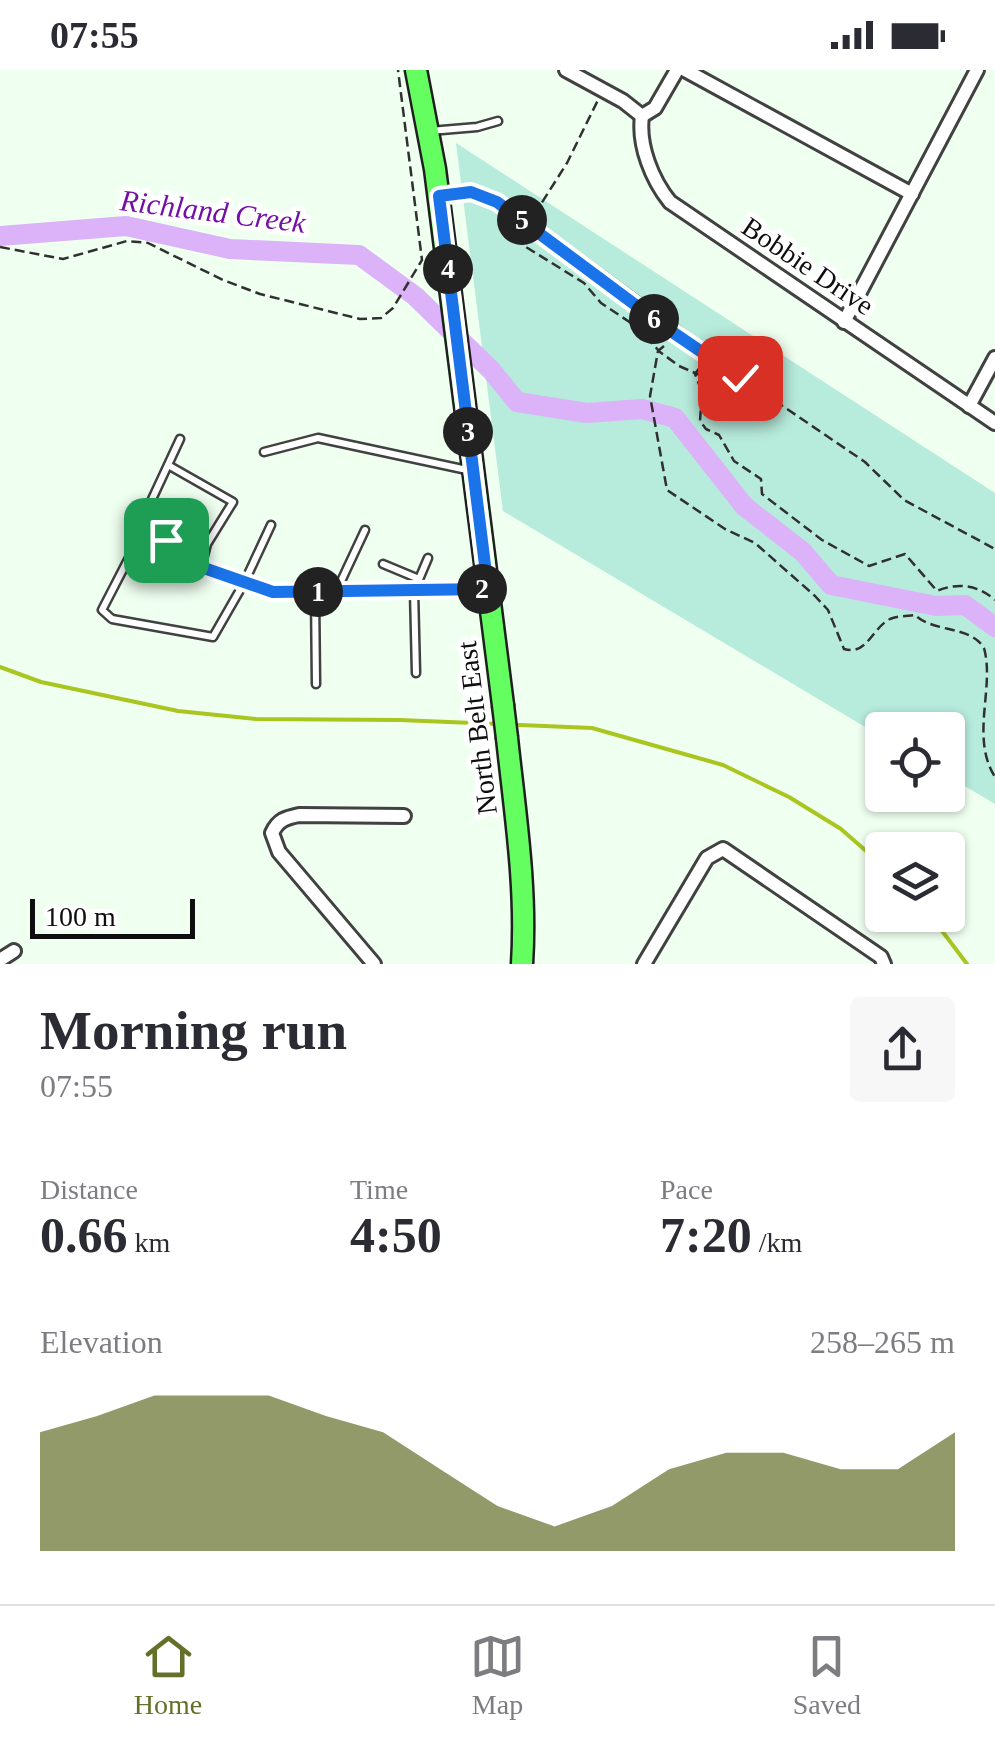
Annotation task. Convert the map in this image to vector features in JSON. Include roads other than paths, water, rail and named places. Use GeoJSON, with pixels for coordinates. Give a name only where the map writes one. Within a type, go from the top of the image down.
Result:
{"type":"FeatureCollection","features":[{"type":"Feature","properties":{"kind":"main road","name":"North Belt East"},"geometry":{"type":"LineString","coordinates":[[416,70],[439,196],[503,705],[521,864],[525,922],[522,964]]}},
{"type":"Feature","properties":{"kind":"street"},"geometry":{"type":"LineString","coordinates":[[566,70],[642,116],[655,108],[681,70],[912,194]]}},
{"type":"Feature","properties":{"kind":"street"},"geometry":{"type":"LineString","coordinates":[[844,322],[977,70]]}},
{"type":"Feature","properties":{"kind":"street","name":"Bobbie Drive"},"geometry":{"type":"LineString","coordinates":[[642,116],[640,137],[657,182],[670,202],[995,423]]}},
{"type":"Feature","properties":{"kind":"street"},"geometry":{"type":"LineString","coordinates":[[439,196],[471,192],[487,197],[692,345]]}},
{"type":"Feature","properties":{"kind":"street"},"geometry":{"type":"LineString","coordinates":[[968,406],[995,358]]}},
{"type":"Feature","properties":{"kind":"street"},"geometry":{"type":"LineString","coordinates":[[201,567],[273,592],[336,592],[416,585],[488,589]]}},
{"type":"Feature","properties":{"kind":"street"},"geometry":{"type":"LineString","coordinates":[[374,964],[280,852],[272,833],[284,818],[299,815],[404,816]]}},
{"type":"Feature","properties":{"kind":"street"},"geometry":{"type":"LineString","coordinates":[[644,964],[707,858],[723,849],[866,947],[884,964]]}},
{"type":"Feature","properties":{"kind":"street"},"geometry":{"type":"LineString","coordinates":[[0,960],[14,951]]}},
{"type":"Feature","properties":{"kind":"lane"},"geometry":{"type":"LineString","coordinates":[[429,132],[498,121]]}},
{"type":"Feature","properties":{"kind":"lane"},"geometry":{"type":"LineString","coordinates":[[168,465],[233,502],[208,544],[201,567],[166,540],[147,510],[180,438]]}},
{"type":"Feature","properties":{"kind":"lane"},"geometry":{"type":"LineString","coordinates":[[264,452],[318,438],[473,472]]}},
{"type":"Feature","properties":{"kind":"lane"},"geometry":{"type":"LineString","coordinates":[[166,540],[133,550],[102,610],[112,619],[213,637],[271,525]]}},
{"type":"Feature","properties":{"kind":"lane"},"geometry":{"type":"LineString","coordinates":[[336,592],[365,530]]}},
{"type":"Feature","properties":{"kind":"lane"},"geometry":{"type":"LineString","coordinates":[[416,673],[416,585],[428,558]]}},
{"type":"Feature","properties":{"kind":"lane"},"geometry":{"type":"LineString","coordinates":[[382,564],[416,585]]}},
{"type":"Feature","properties":{"kind":"lane"},"geometry":{"type":"LineString","coordinates":[[314,592],[316,684]]}},
{"type":"Feature","properties":{"kind":"waterway","name":"Richland Creek"},"geometry":{"type":"LineString","coordinates":[[0,236],[126,226],[230,249],[359,255],[415,296],[491,370],[517,402],[587,413],[642,409],[675,418],[744,506],[803,552],[831,585],[936,606],[965,605],[995,627]]}},
{"type":"Feature","properties":{"kind":"railway"},"geometry":{"type":"LineString","coordinates":[[0,667],[41,682],[178,711],[256,719],[592,728],[723,765],[789,797],[841,829],[865,850]]}},
{"type":"Feature","properties":{"kind":"railway"},"geometry":{"type":"LineString","coordinates":[[943,932],[967,964]]}}]}
